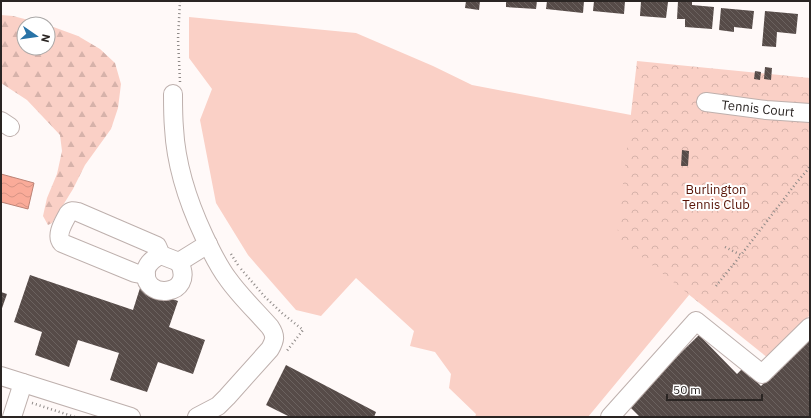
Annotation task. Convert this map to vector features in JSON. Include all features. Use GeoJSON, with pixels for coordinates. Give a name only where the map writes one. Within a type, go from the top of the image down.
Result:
{"type":"FeatureCollection","features":[{"type":"Feature","properties":{"kind":"street"},"geometry":{"type":"LineString","coordinates":[[176,90],[174,128],[180,170],[192,210],[216,261],[228,279],[270,327],[275,336],[270,349],[227,397],[218,406],[197,417]]}},
{"type":"Feature","properties":{"kind":"street","name":"Tennis Court"},"geometry":{"type":"LineString","coordinates":[[706,102],[766,110],[810,113]]}},
{"type":"Feature","properties":{"kind":"street"},"geometry":{"type":"LineString","coordinates":[[146,275],[134,273],[62,243],[59,236],[69,212],[78,212],[157,246],[161,255]]}},
{"type":"Feature","properties":{"kind":"street"},"geometry":{"type":"LineString","coordinates":[[179,262],[208,244]]}},
{"type":"Feature","properties":{"kind":"street"},"geometry":{"type":"LineString","coordinates":[[161,255],[179,262],[183,274],[179,285],[168,292],[156,290],[151,286],[146,275],[146,270],[148,264],[152,260],[161,255]]}},
{"type":"Feature","properties":{"kind":"street"},"geometry":{"type":"LineString","coordinates":[[610,417],[696,321],[762,374],[810,327]]}},
{"type":"Feature","properties":{"kind":"street"},"geometry":{"type":"LineString","coordinates":[[1,376],[21,391],[131,417]]}},
{"type":"Feature","properties":{"kind":"street"},"geometry":{"type":"LineString","coordinates":[[12,417],[21,391]]}},
{"type":"Feature","properties":{"kind":"path"},"geometry":{"type":"LineString","coordinates":[[176,90],[180,1]]}},
{"type":"Feature","properties":{"kind":"path"},"geometry":{"type":"LineString","coordinates":[[716,286],[796,182],[810,167]]}},
{"type":"Feature","properties":{"kind":"path"},"geometry":{"type":"LineString","coordinates":[[227,247],[240,268],[265,297],[282,314],[303,330],[282,358]]}},
{"type":"Feature","properties":{"kind":"path"},"geometry":{"type":"LineString","coordinates":[[725,247],[741,255]]}},
{"type":"Feature","properties":{"kind":"path"},"geometry":{"type":"LineString","coordinates":[[21,391],[75,417]]}},
{"type":"Feature","properties":{"kind":"green space"},"geometry":{"type":"Polygon","coordinates":[[[1,15],[16,17],[16,56],[56,56],[56,28],[78,36],[100,49],[115,63],[121,84],[118,108],[111,129],[85,165],[73,189],[52,223],[48,225],[43,216],[47,198],[57,174],[62,151],[60,135],[27,100],[1,83],[1,15]]]}},
{"type":"Feature","properties":{"kind":"green space"},"geometry":{"type":"Polygon","coordinates":[[[189,17],[356,33],[433,66],[472,85],[631,115],[654,124],[689,295],[588,417],[475,417],[476,414],[449,388],[451,374],[435,352],[410,346],[414,331],[356,278],[321,316],[296,310],[248,255],[216,203],[200,120],[212,89],[189,58],[189,17]]]}},
{"type":"Feature","properties":{"kind":"green space","name":"Burlington Tennis Club"},"geometry":{"type":"Polygon","coordinates":[[[637,61],[810,78],[810,315],[768,358],[617,237],[637,61]]]}},
{"type":"Feature","properties":{"kind":"water"},"geometry":{"type":"Polygon","coordinates":[[[1,174],[34,183],[28,209],[1,202],[1,174]]]}},
{"type":"Feature","properties":{"kind":"building"},"geometry":{"type":"Polygon","coordinates":[[[466,1],[480,1],[479,10],[465,8],[466,1]]]}},
{"type":"Feature","properties":{"kind":"building"},"geometry":{"type":"Polygon","coordinates":[[[506,1],[537,1],[536,9],[506,7],[506,1]]]}},
{"type":"Feature","properties":{"kind":"building"},"geometry":{"type":"Polygon","coordinates":[[[547,1],[584,1],[583,13],[546,9],[547,1]]]}},
{"type":"Feature","properties":{"kind":"building"},"geometry":{"type":"Polygon","coordinates":[[[594,1],[625,1],[624,14],[593,11],[594,1]]]}},
{"type":"Feature","properties":{"kind":"building"},"geometry":{"type":"Polygon","coordinates":[[[641,1],[668,2],[666,18],[640,16],[641,1]]]}},
{"type":"Feature","properties":{"kind":"building"},"geometry":{"type":"Polygon","coordinates":[[[678,1],[692,1],[692,5],[714,7],[712,29],[685,27],[685,19],[677,19],[678,1]]]}},
{"type":"Feature","properties":{"kind":"building"},"geometry":{"type":"Polygon","coordinates":[[[721,8],[754,11],[752,29],[734,27],[734,32],[719,30],[721,8]]]}},
{"type":"Feature","properties":{"kind":"building"},"geometry":{"type":"Polygon","coordinates":[[[765,11],[798,14],[796,34],[777,32],[776,47],[762,46],[765,11]]]}},
{"type":"Feature","properties":{"kind":"building"},"geometry":{"type":"Polygon","coordinates":[[[765,67],[772,68],[771,80],[764,79],[765,67]]]}},
{"type":"Feature","properties":{"kind":"building"},"geometry":{"type":"Polygon","coordinates":[[[755,71],[761,72],[760,80],[754,79],[755,71]]]}},
{"type":"Feature","properties":{"kind":"building"},"geometry":{"type":"Polygon","coordinates":[[[682,150],[689,151],[688,166],[681,166],[682,150]]]}},
{"type":"Feature","properties":{"kind":"building"},"geometry":{"type":"Polygon","coordinates":[[[30,275],[133,310],[140,288],[178,301],[169,327],[205,340],[193,374],[158,362],[147,392],[110,380],[119,353],[78,340],[69,367],[35,355],[42,332],[14,322],[30,275]]]}},
{"type":"Feature","properties":{"kind":"building"},"geometry":{"type":"Polygon","coordinates":[[[1,292],[7,294],[1,311],[1,292]]]}},
{"type":"Feature","properties":{"kind":"building"},"geometry":{"type":"Polygon","coordinates":[[[699,335],[737,374],[742,369],[761,386],[810,337],[810,417],[640,417],[628,405],[699,335]]]}},
{"type":"Feature","properties":{"kind":"building"},"geometry":{"type":"Polygon","coordinates":[[[286,365],[376,412],[374,417],[290,417],[266,405],[286,365]]]}}]}
